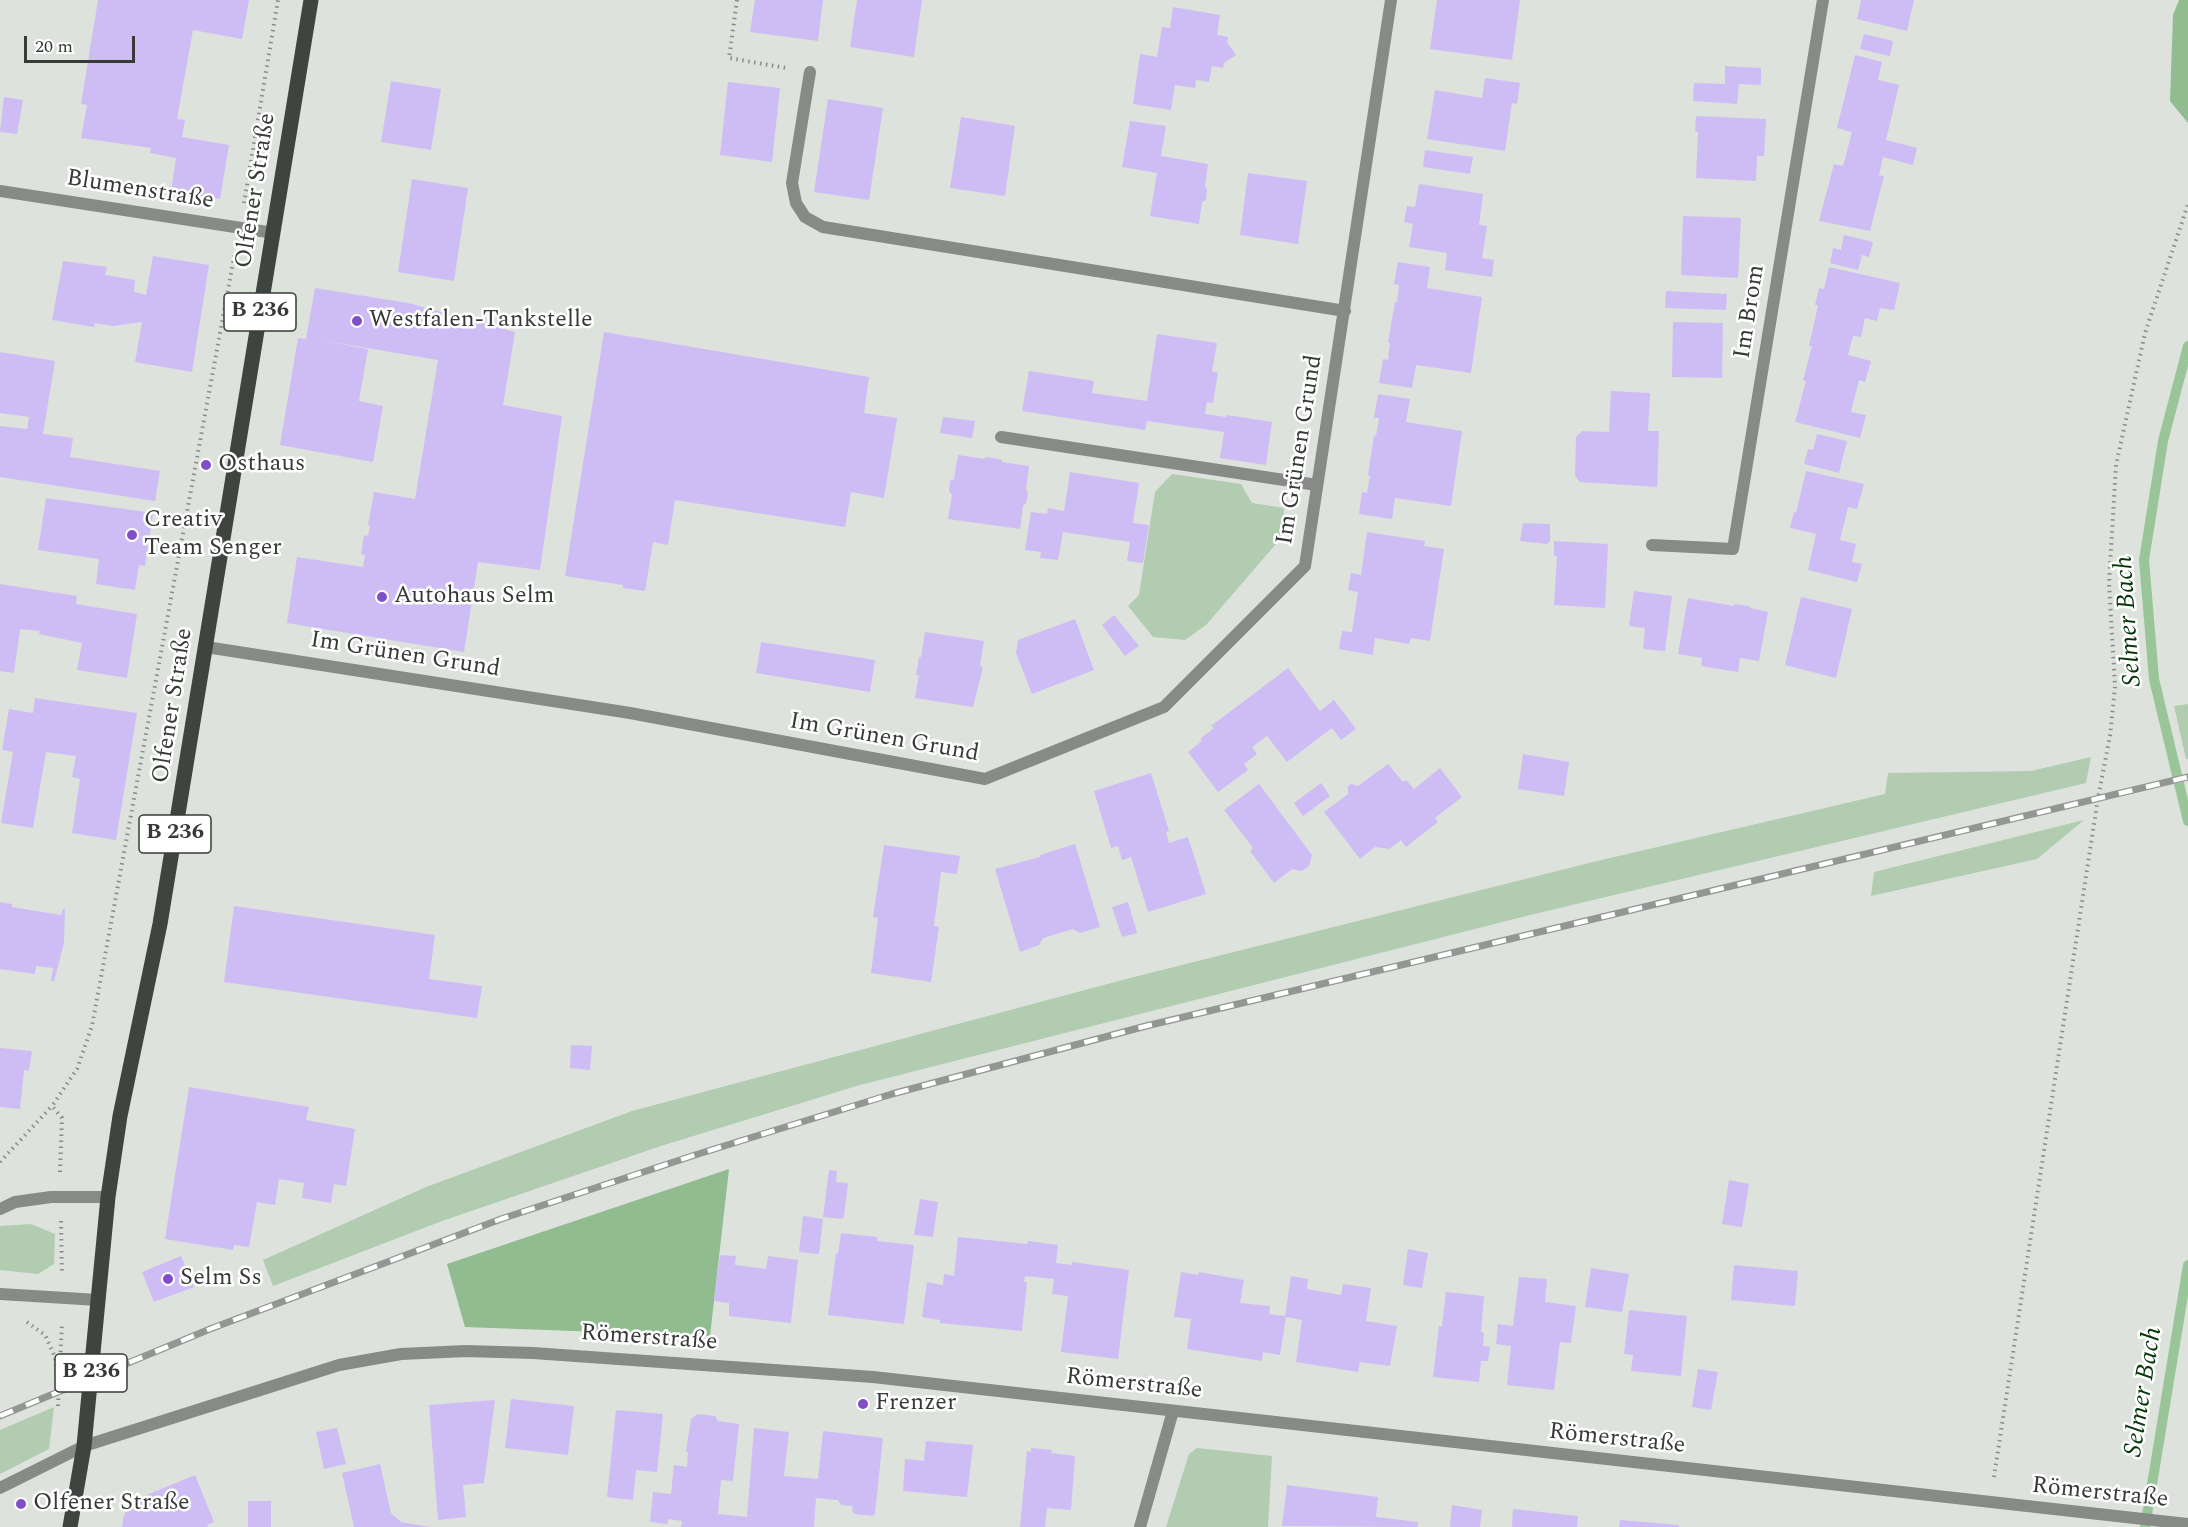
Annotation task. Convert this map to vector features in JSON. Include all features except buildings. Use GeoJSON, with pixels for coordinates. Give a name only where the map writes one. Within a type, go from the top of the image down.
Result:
{"type":"FeatureCollection","features":[{"type":"Feature","properties":{"kind":"main road","name":"Olfener Straße"},"geometry":{"type":"LineString","coordinates":[[70,1527],[84,1446],[108,1197],[120,1116],[160,924],[311,0]]}},
{"type":"Feature","properties":{"kind":"street","name":"Im Grünen Grund"},"geometry":{"type":"LineString","coordinates":[[206,647],[630,713],[985,779],[1164,706],[1305,566],[1391,0]]}},
{"type":"Feature","properties":{"kind":"street","name":"Im Brom"},"geometry":{"type":"LineString","coordinates":[[1652,545],[1733,549],[1823,0]]}},
{"type":"Feature","properties":{"kind":"street"},"geometry":{"type":"LineString","coordinates":[[810,72],[792,183],[796,204],[805,217],[823,227],[1345,311]]}},
{"type":"Feature","properties":{"kind":"street","name":"Blumenstraße"},"geometry":{"type":"LineString","coordinates":[[0,191],[274,233]]}},
{"type":"Feature","properties":{"kind":"street"},"geometry":{"type":"LineString","coordinates":[[1001,437],[1317,485]]}},
{"type":"Feature","properties":{"kind":"street"},"geometry":{"type":"LineString","coordinates":[[0,1209],[15,1203],[61,1197],[108,1197]]}},
{"type":"Feature","properties":{"kind":"street"},"geometry":{"type":"LineString","coordinates":[[0,1294],[98,1300]]}},
{"type":"Feature","properties":{"kind":"street","name":"Römerstraße"},"geometry":{"type":"LineString","coordinates":[[0,1488],[84,1446],[339,1365],[401,1354],[466,1351],[618,1358],[873,1377],[2188,1524]]}},
{"type":"Feature","properties":{"kind":"street"},"geometry":{"type":"LineString","coordinates":[[1140,1527],[1173,1411]]}},
{"type":"Feature","properties":{"kind":"path"},"geometry":{"type":"LineString","coordinates":[[0,1162],[52,1106],[77,1069],[92,1026],[240,228],[278,0]]}},
{"type":"Feature","properties":{"kind":"path"},"geometry":{"type":"LineString","coordinates":[[737,0],[729,58],[810,72]]}},
{"type":"Feature","properties":{"kind":"path"},"geometry":{"type":"LineString","coordinates":[[1990,1503],[2098,798],[2110,736],[2115,687],[2109,583],[2116,465],[2145,333],[2188,204]]}},
{"type":"Feature","properties":{"kind":"path"},"geometry":{"type":"LineString","coordinates":[[52,1106],[62,1119],[63,1298],[58,1414]]}},
{"type":"Feature","properties":{"kind":"path"},"geometry":{"type":"LineString","coordinates":[[20,1317],[45,1335],[55,1357],[59,1390]]}},
{"type":"Feature","properties":{"kind":"green space"},"geometry":{"type":"Polygon","coordinates":[[[2179,0],[2188,0],[2188,123],[2170,101],[2173,15],[2179,0]]]}},
{"type":"Feature","properties":{"kind":"green space"},"geometry":{"type":"Polygon","coordinates":[[[1172,474],[1241,484],[1252,503],[1284,508],[1282,537],[1206,625],[1185,640],[1153,637],[1128,606],[1139,595],[1155,492],[1172,474]]]}},
{"type":"Feature","properties":{"kind":"green space"},"geometry":{"type":"Polygon","coordinates":[[[2188,704],[2188,759],[2186,759],[2174,706],[2188,704]]]}},
{"type":"Feature","properties":{"kind":"green space"},"geometry":{"type":"Polygon","coordinates":[[[2091,757],[2086,783],[1530,915],[860,1085],[664,1145],[442,1221],[273,1286],[263,1260],[426,1187],[632,1111],[1130,978],[1593,862],[1885,794],[1888,773],[2031,771],[2091,757]]]}},
{"type":"Feature","properties":{"kind":"green space"},"geometry":{"type":"Polygon","coordinates":[[[2084,820],[2037,859],[1871,896],[1874,872],[2084,820]]]}},
{"type":"Feature","properties":{"kind":"green space"},"geometry":{"type":"Polygon","coordinates":[[[729,1169],[710,1336],[465,1327],[447,1264],[729,1169]]]}},
{"type":"Feature","properties":{"kind":"green space"},"geometry":{"type":"Polygon","coordinates":[[[31,1224],[55,1234],[54,1264],[38,1274],[0,1270],[0,1226],[31,1224]]]}},
{"type":"Feature","properties":{"kind":"green space"},"geometry":{"type":"Polygon","coordinates":[[[54,1407],[49,1449],[0,1474],[0,1430],[54,1407]]]}},
{"type":"Feature","properties":{"kind":"green space"},"geometry":{"type":"Polygon","coordinates":[[[1197,1448],[1272,1456],[1268,1527],[1166,1527],[1189,1454],[1197,1448]]]}},
{"type":"Feature","properties":{"kind":"waterway","name":"Selmer Bach"},"geometry":{"type":"LineString","coordinates":[[2188,346],[2163,441],[2144,560],[2154,679],[2188,821]]}},
{"type":"Feature","properties":{"kind":"waterway","name":"Selmer Bach"},"geometry":{"type":"LineString","coordinates":[[2145,1527],[2188,1265]]}},
{"type":"Feature","properties":{"kind":"railway"},"geometry":{"type":"LineString","coordinates":[[0,1416],[210,1329],[501,1219],[695,1155],[892,1094],[1146,1026],[2188,777]]}},
{"type":"Feature","properties":{"kind":"place","name":"Westfalen-Tankstelle"},"geometry":{"type":"Point","coordinates":[357,321]}},
{"type":"Feature","properties":{"kind":"place","name":"Osthaus"},"geometry":{"type":"Point","coordinates":[206,465]}},
{"type":"Feature","properties":{"kind":"place","name":"Creativ Team Senger"},"geometry":{"type":"Point","coordinates":[132,535]}},
{"type":"Feature","properties":{"kind":"place","name":"Autohaus Selm"},"geometry":{"type":"Point","coordinates":[382,597]}},
{"type":"Feature","properties":{"kind":"place","name":"Selm Ss"},"geometry":{"type":"Point","coordinates":[168,1279]}},
{"type":"Feature","properties":{"kind":"place","name":"Frenzer"},"geometry":{"type":"Point","coordinates":[863,1404]}},
{"type":"Feature","properties":{"kind":"place","name":"Olfener Straße"},"geometry":{"type":"Point","coordinates":[21,1504]}}]}
